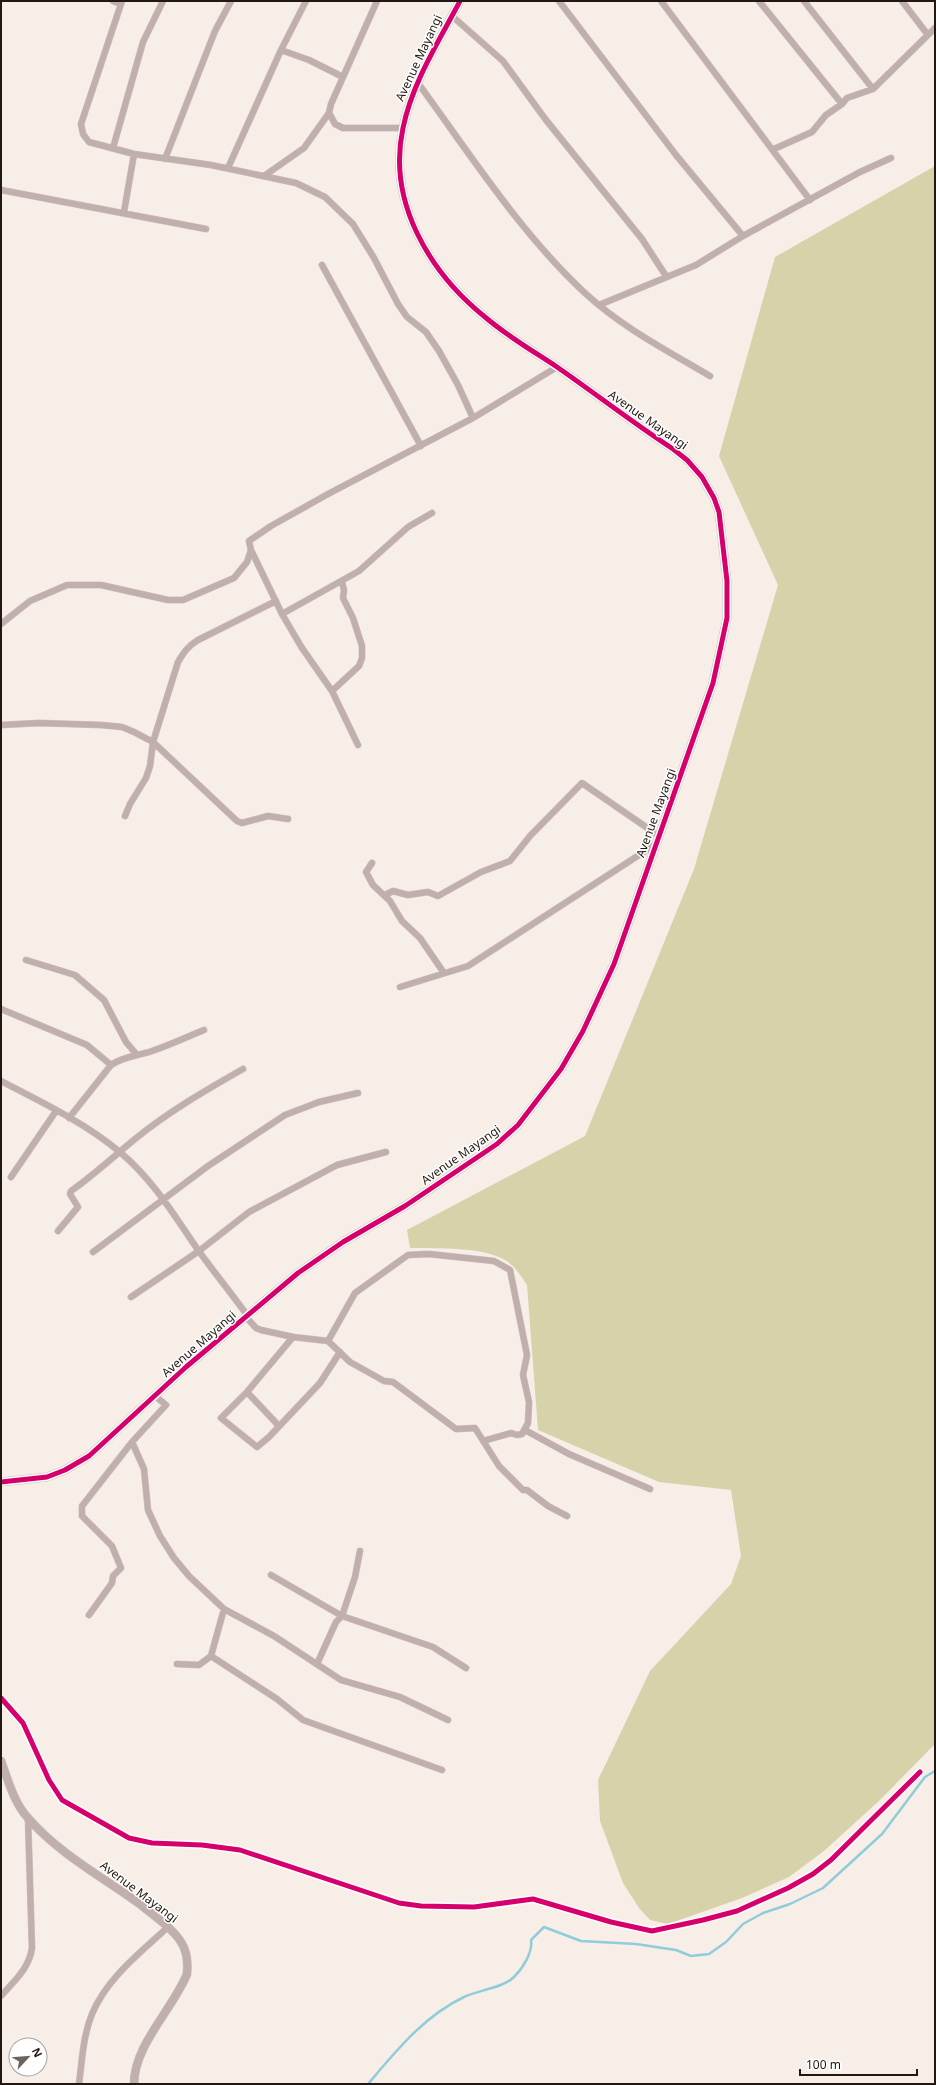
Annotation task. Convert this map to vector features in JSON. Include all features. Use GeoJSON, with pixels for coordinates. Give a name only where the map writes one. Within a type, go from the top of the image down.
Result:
{"type":"FeatureCollection","features":[{"type":"Feature","properties":{"kind":"street"},"geometry":{"type":"LineString","coordinates":[[113,1],[121,2],[81,124],[83,134],[89,142],[134,154],[228,168],[296,183],[313,189],[325,197],[353,224],[374,258],[398,304],[407,317],[426,332],[439,351],[458,385],[473,418]]}},
{"type":"Feature","properties":{"kind":"street"},"geometry":{"type":"LineString","coordinates":[[113,148],[143,42],[163,1]]}},
{"type":"Feature","properties":{"kind":"street"},"geometry":{"type":"LineString","coordinates":[[165,159],[215,31],[231,1]]}},
{"type":"Feature","properties":{"kind":"street"},"geometry":{"type":"LineString","coordinates":[[228,168],[280,50],[306,1]]}},
{"type":"Feature","properties":{"kind":"street"},"geometry":{"type":"LineString","coordinates":[[264,176],[304,148],[329,113],[331,104],[377,1]]}},
{"type":"Feature","properties":{"kind":"street","name":"Avenue Mayangi"},"geometry":{"type":"LineString","coordinates":[[1,1482],[47,1477],[89,1456],[246,1316],[320,1257],[405,1206],[497,1144],[518,1125],[561,1069],[583,1032],[614,964],[714,683],[727,618],[727,581],[719,512],[714,498],[702,478],[687,460],[484,317],[447,281],[428,253],[410,219],[402,194],[399,164],[403,128],[418,83],[460,1]]}},
{"type":"Feature","properties":{"kind":"street"},"geometry":{"type":"LineString","coordinates":[[559,1],[676,155],[743,236]]}},
{"type":"Feature","properties":{"kind":"street"},"geometry":{"type":"LineString","coordinates":[[661,1],[713,72],[774,149],[810,200]]}},
{"type":"Feature","properties":{"kind":"street"},"geometry":{"type":"LineString","coordinates":[[759,1],[842,104]]}},
{"type":"Feature","properties":{"kind":"street"},"geometry":{"type":"LineString","coordinates":[[804,1],[872,89]]}},
{"type":"Feature","properties":{"kind":"street"},"geometry":{"type":"LineString","coordinates":[[902,1],[928,34]]}},
{"type":"Feature","properties":{"kind":"street"},"geometry":{"type":"LineString","coordinates":[[452,16],[503,61],[546,120],[642,239],[666,276]]}},
{"type":"Feature","properties":{"kind":"street"},"geometry":{"type":"LineString","coordinates":[[774,149],[812,132],[826,115],[842,104],[847,98],[872,89],[935,28]]}},
{"type":"Feature","properties":{"kind":"street"},"geometry":{"type":"LineString","coordinates":[[280,50],[309,60],[343,77]]}},
{"type":"Feature","properties":{"kind":"street"},"geometry":{"type":"LineString","coordinates":[[418,83],[479,167],[564,273],[599,305],[625,325],[710,376]]}},
{"type":"Feature","properties":{"kind":"street"},"geometry":{"type":"LineString","coordinates":[[329,113],[335,124],[343,128],[403,128]]}},
{"type":"Feature","properties":{"kind":"street"},"geometry":{"type":"LineString","coordinates":[[124,212],[134,154]]}},
{"type":"Feature","properties":{"kind":"street"},"geometry":{"type":"LineString","coordinates":[[599,305],[666,276],[696,265],[743,236],[891,158]]}},
{"type":"Feature","properties":{"kind":"street"},"geometry":{"type":"LineString","coordinates":[[1,190],[124,212],[206,229]]}},
{"type":"Feature","properties":{"kind":"street"},"geometry":{"type":"LineString","coordinates":[[322,265],[421,446]]}},
{"type":"Feature","properties":{"kind":"street"},"geometry":{"type":"LineString","coordinates":[[358,745],[332,691],[302,648],[282,614],[251,550],[249,541],[271,526],[473,418],[557,368]]}},
{"type":"Feature","properties":{"kind":"street"},"geometry":{"type":"LineString","coordinates":[[282,614],[342,582],[359,571],[408,527],[432,513]]}},
{"type":"Feature","properties":{"kind":"street"},"geometry":{"type":"LineString","coordinates":[[1,624],[30,601],[67,585],[101,585],[168,600],[183,600],[234,578],[247,562],[251,550]]}},
{"type":"Feature","properties":{"kind":"street"},"geometry":{"type":"LineString","coordinates":[[332,691],[359,666],[362,658],[360,638],[353,618],[343,598],[344,590],[342,582]]}},
{"type":"Feature","properties":{"kind":"street"},"geometry":{"type":"LineString","coordinates":[[125,816],[130,804],[146,778],[150,766],[153,742],[178,662],[189,646],[276,602]]}},
{"type":"Feature","properties":{"kind":"street"},"geometry":{"type":"LineString","coordinates":[[1,725],[39,723],[122,727],[153,742],[237,821],[242,823],[268,816],[288,819]]}},
{"type":"Feature","properties":{"kind":"street"},"geometry":{"type":"LineString","coordinates":[[385,895],[394,891],[408,895],[428,892],[438,896],[480,872],[508,862],[530,836],[582,783],[657,840],[468,966],[400,987]]}},
{"type":"Feature","properties":{"kind":"street"},"geometry":{"type":"LineString","coordinates":[[372,863],[366,872],[373,885],[385,895],[402,921],[420,938],[444,973]]}},
{"type":"Feature","properties":{"kind":"street"},"geometry":{"type":"LineString","coordinates":[[26,960],[75,975],[104,1000],[126,1042],[137,1055]]}},
{"type":"Feature","properties":{"kind":"street"},"geometry":{"type":"LineString","coordinates":[[1,1009],[87,1045],[111,1065]]}},
{"type":"Feature","properties":{"kind":"street"},"geometry":{"type":"LineString","coordinates":[[69,1118],[111,1065],[124,1057],[152,1051],[204,1030]]}},
{"type":"Feature","properties":{"kind":"street"},"geometry":{"type":"LineString","coordinates":[[58,1231],[78,1207],[70,1192],[93,1176],[135,1139],[200,1093],[243,1069]]}},
{"type":"Feature","properties":{"kind":"street"},"geometry":{"type":"LineString","coordinates":[[2,1084],[69,1118],[121,1152],[144,1175],[164,1199],[199,1251],[256,1328],[293,1337],[328,1341],[347,1360],[376,1377],[393,1382],[456,1429],[474,1428],[499,1466],[523,1490],[527,1490],[548,1506],[567,1516]]}},
{"type":"Feature","properties":{"kind":"street"},"geometry":{"type":"LineString","coordinates":[[94,1252],[208,1166],[289,1113],[319,1102],[358,1093]]}},
{"type":"Feature","properties":{"kind":"street"},"geometry":{"type":"LineString","coordinates":[[11,1177],[56,1111]]}},
{"type":"Feature","properties":{"kind":"street"},"geometry":{"type":"LineString","coordinates":[[131,1297],[199,1251],[249,1212],[344,1162],[386,1152]]}},
{"type":"Feature","properties":{"kind":"street"},"geometry":{"type":"LineString","coordinates":[[328,1341],[355,1293],[408,1255],[429,1254],[494,1261],[510,1270],[527,1355],[524,1375],[529,1402],[528,1423],[522,1434],[507,1434],[483,1441]]}},
{"type":"Feature","properties":{"kind":"street"},"geometry":{"type":"LineString","coordinates":[[293,1337],[247,1392],[221,1418],[257,1447],[320,1383],[340,1352]]}},
{"type":"Feature","properties":{"kind":"street"},"geometry":{"type":"LineString","coordinates":[[247,1392],[279,1426]]}},
{"type":"Feature","properties":{"kind":"street"},"geometry":{"type":"LineString","coordinates":[[89,1615],[112,1582],[113,1576],[121,1568],[112,1546],[82,1516],[82,1506],[132,1442],[166,1405],[155,1396]]}},
{"type":"Feature","properties":{"kind":"street"},"geometry":{"type":"LineString","coordinates":[[525,1430],[569,1454],[650,1489]]}},
{"type":"Feature","properties":{"kind":"street"},"geometry":{"type":"LineString","coordinates":[[132,1442],[144,1470],[148,1510],[160,1536],[174,1558],[189,1576],[224,1609],[274,1636],[341,1680],[400,1697],[448,1720]]}},
{"type":"Feature","properties":{"kind":"street"},"geometry":{"type":"LineString","coordinates":[[317,1664],[336,1622],[342,1616],[355,1577],[360,1551]]}},
{"type":"Feature","properties":{"kind":"street"},"geometry":{"type":"LineString","coordinates":[[271,1575],[342,1616],[433,1647],[466,1668]]}},
{"type":"Feature","properties":{"kind":"street"},"geometry":{"type":"LineString","coordinates":[[178,1664],[199,1665],[211,1656],[224,1609]]}},
{"type":"Feature","properties":{"kind":"street"},"geometry":{"type":"LineString","coordinates":[[211,1656],[277,1699],[303,1720],[442,1770]]}},
{"type":"Feature","properties":{"kind":"street"},"geometry":{"type":"LineString","coordinates":[[1,1698],[23,1723],[49,1780],[62,1800],[128,1838],[152,1843],[208,1846],[240,1850],[399,1903],[421,1906],[474,1906],[533,1899],[610,1922],[652,1931],[737,1911],[788,1888],[813,1874],[831,1860],[920,1772]]}},
{"type":"Feature","properties":{"kind":"street","name":"Avenue Mayangi"},"geometry":{"type":"LineString","coordinates":[[1,1761],[17,1801],[28,1818],[83,1865],[168,1927],[180,1940],[186,1952],[188,1964],[187,1974],[140,2055],[134,2077],[134,2084]]}},
{"type":"Feature","properties":{"kind":"street"},"geometry":{"type":"LineString","coordinates":[[1,1996],[23,1972],[28,1964],[32,1948],[28,1818]]}},
{"type":"Feature","properties":{"kind":"street"},"geometry":{"type":"LineString","coordinates":[[79,2084],[85,2039],[91,2016],[98,2002],[127,1964],[168,1927]]}},
{"type":"Feature","properties":{"kind":"shaded area"},"geometry":{"type":"Polygon","coordinates":[[[935,166],[935,1744],[880,1800],[824,1851],[789,1877],[742,1898],[668,1924],[650,1920],[639,1908],[623,1883],[600,1821],[598,1780],[650,1671],[731,1584],[741,1556],[731,1490],[659,1482],[538,1430],[527,1285],[517,1271],[505,1260],[484,1252],[459,1249],[410,1248],[407,1230],[585,1136],[694,869],[778,585],[719,456],[775,257],[935,166]]]}},
{"type":"Feature","properties":{"kind":"waterway"},"geometry":{"type":"LineString","coordinates":[[368,2084],[400,2047],[423,2024],[436,2014],[464,1997],[504,1984],[514,1977],[527,1960],[531,1940],[544,1927],[581,1941],[636,1944],[676,1950],[691,1956],[709,1954],[726,1942],[743,1924],[763,1913],[790,1904],[823,1888],[882,1834],[925,1777],[935,1771]]}},
{"type":"Feature","properties":{"kind":"cycle path"},"geometry":{"type":"LineString","coordinates":[[1,1482],[47,1477],[65,1470],[89,1456],[186,1367],[298,1273],[343,1242],[405,1206],[497,1144],[518,1125],[561,1069],[583,1031],[614,964],[713,683],[727,618],[727,581],[719,512],[714,498],[702,477],[687,460],[673,449],[557,367],[502,331],[465,299],[446,279],[430,257],[417,233],[407,208],[401,182],[400,155],[403,128],[407,111],[419,79],[460,1]]}},
{"type":"Feature","properties":{"kind":"cycle path"},"geometry":{"type":"LineString","coordinates":[[1,1698],[23,1723],[49,1780],[62,1800],[129,1838],[152,1843],[202,1845],[240,1850],[399,1903],[421,1906],[474,1907],[533,1899],[611,1922],[652,1931],[737,1911],[788,1888],[813,1874],[831,1860],[920,1772]]}}]}
